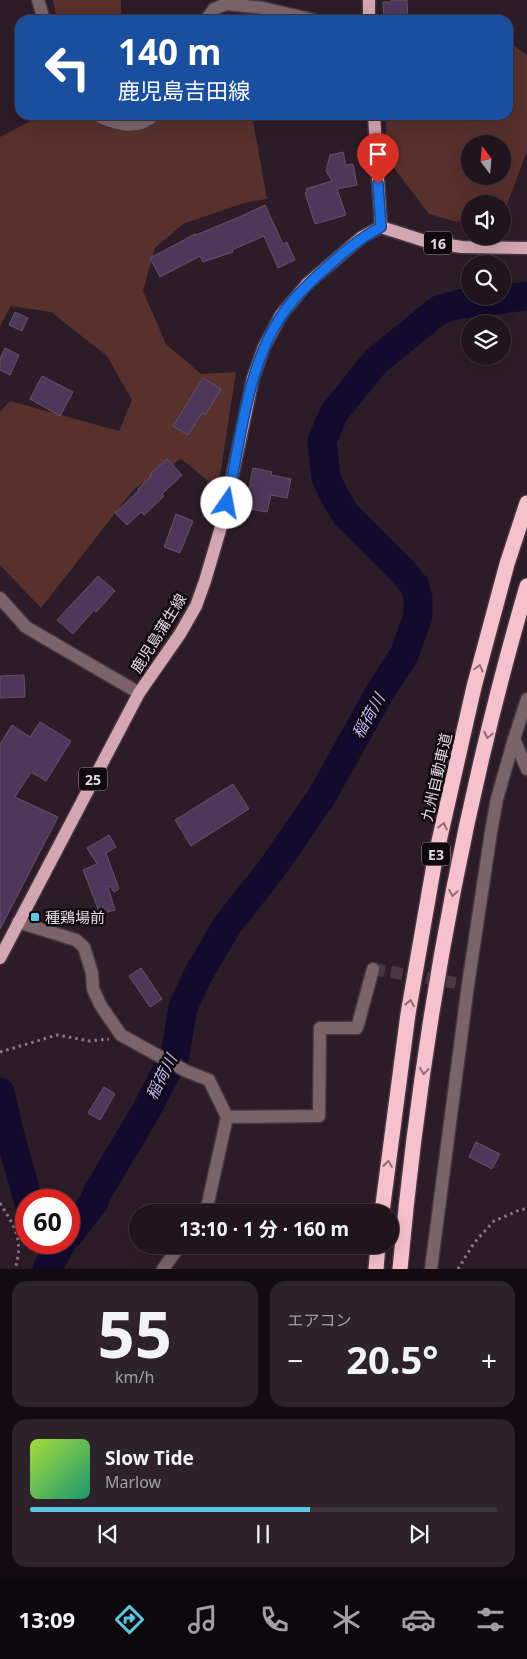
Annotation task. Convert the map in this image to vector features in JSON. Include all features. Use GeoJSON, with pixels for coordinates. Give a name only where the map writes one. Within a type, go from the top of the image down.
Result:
{"type":"FeatureCollection","features":[{"type":"Feature","properties":{"kind":"highway","name":"九州自動車道"},"geometry":{"type":"LineString","coordinates":[[383,1204],[408,1014],[435,859],[474,687],[507,564],[527,503]]}},
{"type":"Feature","properties":{"kind":"highway","name":"E3"},"geometry":{"type":"LineString","coordinates":[[400,1269],[431,1017],[459,863],[497,695],[527,586]]}},
{"type":"Feature","properties":{"kind":"highway"},"geometry":{"type":"LineString","coordinates":[[376,1269],[377,1254]]}},
{"type":"Feature","properties":{"kind":"main road"},"geometry":{"type":"LineString","coordinates":[[369,0],[369,15]]}},
{"type":"Feature","properties":{"kind":"main road"},"geometry":{"type":"LineString","coordinates":[[374,120],[381,227]]}},
{"type":"Feature","properties":{"kind":"main road","name":"16"},"geometry":{"type":"LineString","coordinates":[[381,227],[428,242],[462,247],[527,248]]}},
{"type":"Feature","properties":{"kind":"main road","name":"鹿児島蒲生線"},"geometry":{"type":"LineString","coordinates":[[0,958],[139,693],[180,634],[196,606],[223,520],[254,378],[264,347],[282,315],[307,284],[362,237],[381,227]]}},
{"type":"Feature","properties":{"kind":"street"},"geometry":{"type":"LineString","coordinates":[[38,0],[42,15]]}},
{"type":"Feature","properties":{"kind":"street"},"geometry":{"type":"LineString","coordinates":[[210,15],[214,9],[227,4],[263,8],[293,15]]}},
{"type":"Feature","properties":{"kind":"street"},"geometry":{"type":"LineString","coordinates":[[107,120],[126,125],[148,120]]}},
{"type":"Feature","properties":{"kind":"street"},"geometry":{"type":"LineString","coordinates":[[0,598],[26,627],[139,693]]}},
{"type":"Feature","properties":{"kind":"street"},"geometry":{"type":"LineString","coordinates":[[431,1269],[468,985],[488,851],[497,799],[527,699]]}},
{"type":"Feature","properties":{"kind":"street"},"geometry":{"type":"LineString","coordinates":[[514,739],[527,769]]}},
{"type":"Feature","properties":{"kind":"street"},"geometry":{"type":"LineString","coordinates":[[18,922],[76,940],[84,947],[92,973],[93,989],[121,1035],[186,1071],[209,1080],[227,1117],[208,1204]]}},
{"type":"Feature","properties":{"kind":"street"},"geometry":{"type":"LineString","coordinates":[[227,1117],[319,1116],[320,1028],[357,1028],[373,969]]}},
{"type":"Feature","properties":{"kind":"street"},"geometry":{"type":"LineString","coordinates":[[162,1269],[173,1254]]}},
{"type":"Feature","properties":{"kind":"path"},"geometry":{"type":"LineString","coordinates":[[2,1051],[57,1035],[90,1041],[109,1039],[121,1035]]}},
{"type":"Feature","properties":{"kind":"path"},"geometry":{"type":"LineString","coordinates":[[0,1203],[18,1233],[19,1257],[15,1269]]}},
{"type":"Feature","properties":{"kind":"path"},"geometry":{"type":"LineString","coordinates":[[458,1269],[474,1243],[494,1221],[522,1209],[527,1210]]}},
{"type":"Feature","properties":{"kind":"shaded area"},"geometry":{"type":"Polygon","coordinates":[[[53,0],[121,0],[121,15],[56,15],[53,0]]]}},
{"type":"Feature","properties":{"kind":"shaded area"},"geometry":{"type":"Polygon","coordinates":[[[513,45],[527,55],[527,151],[511,195],[461,195],[461,220],[457,222],[429,214],[388,160],[386,120],[513,120],[513,45]]]}},
{"type":"Feature","properties":{"kind":"shaded area"},"geometry":{"type":"Polygon","coordinates":[[[32,120],[253,120],[267,199],[247,202],[183,224],[155,248],[143,291],[166,344],[201,374],[236,372],[218,489],[181,459],[134,489],[41,608],[0,565],[0,412],[10,401],[119,431],[132,400],[107,356],[51,312],[11,306],[0,326],[0,137],[32,120]]]}},
{"type":"Feature","properties":{"kind":"building"},"geometry":{"type":"Polygon","coordinates":[[[391,0],[407,0],[408,15],[384,15],[383,2],[391,2],[391,0]]]}},
{"type":"Feature","properties":{"kind":"building"},"geometry":{"type":"Polygon","coordinates":[[[343,152],[346,165],[353,164],[357,185],[337,189],[346,215],[315,224],[305,193],[307,192],[306,189],[332,181],[326,171],[330,155],[343,152]]]}},
{"type":"Feature","properties":{"kind":"building"},"geometry":{"type":"Polygon","coordinates":[[[265,205],[283,244],[287,242],[295,260],[278,268],[264,236],[232,250],[233,252],[203,262],[200,256],[160,277],[150,258],[195,234],[265,205]]]}},
{"type":"Feature","properties":{"kind":"building"},"geometry":{"type":"Polygon","coordinates":[[[15,312],[28,318],[22,331],[9,325],[15,312]]]}},
{"type":"Feature","properties":{"kind":"building"},"geometry":{"type":"Polygon","coordinates":[[[5,348],[19,355],[10,375],[0,370],[0,359],[5,348]]]}},
{"type":"Feature","properties":{"kind":"building"},"geometry":{"type":"Polygon","coordinates":[[[42,376],[73,392],[60,416],[30,399],[42,376]]]}},
{"type":"Feature","properties":{"kind":"building"},"geometry":{"type":"Polygon","coordinates":[[[203,378],[221,389],[205,415],[202,413],[188,435],[173,426],[203,378]]]}},
{"type":"Feature","properties":{"kind":"building"},"geometry":{"type":"Polygon","coordinates":[[[167,459],[182,475],[144,515],[141,512],[127,525],[115,513],[139,490],[151,476],[150,474],[167,459]]]}},
{"type":"Feature","properties":{"kind":"building"},"geometry":{"type":"Polygon","coordinates":[[[253,468],[272,472],[271,475],[291,479],[287,498],[271,495],[267,512],[245,508],[253,468]]]}},
{"type":"Feature","properties":{"kind":"building"},"geometry":{"type":"Polygon","coordinates":[[[176,514],[193,521],[180,553],[164,547],[176,514]]]}},
{"type":"Feature","properties":{"kind":"building"},"geometry":{"type":"Polygon","coordinates":[[[98,576],[115,591],[96,612],[94,610],[73,634],[57,620],[98,576]]]}},
{"type":"Feature","properties":{"kind":"building"},"geometry":{"type":"Polygon","coordinates":[[[24,675],[25,697],[0,698],[0,676],[24,675]]]}},
{"type":"Feature","properties":{"kind":"building"},"geometry":{"type":"Polygon","coordinates":[[[40,722],[71,741],[46,781],[31,772],[15,797],[58,817],[0,929],[0,744],[12,725],[30,737],[40,722]]]}},
{"type":"Feature","properties":{"kind":"building"},"geometry":{"type":"Polygon","coordinates":[[[233,784],[249,809],[191,846],[175,820],[233,784]]]}},
{"type":"Feature","properties":{"kind":"building"},"geometry":{"type":"Polygon","coordinates":[[[109,835],[116,847],[106,853],[119,889],[114,892],[110,886],[108,887],[115,910],[100,914],[83,870],[97,864],[87,848],[109,835]]]}},
{"type":"Feature","properties":{"kind":"building"},"geometry":{"type":"Polygon","coordinates":[[[141,968],[162,999],[150,1007],[129,976],[141,968]]]}},
{"type":"Feature","properties":{"kind":"building"},"geometry":{"type":"Polygon","coordinates":[[[104,1087],[115,1094],[100,1120],[88,1113],[104,1087]]]}},
{"type":"Feature","properties":{"kind":"building"},"geometry":{"type":"Polygon","coordinates":[[[476,1142],[500,1154],[492,1169],[469,1157],[476,1142]]]}},
{"type":"Feature","properties":{"kind":"waterway","name":"稲荷川"},"geometry":{"type":"LineString","coordinates":[[80,1220],[94,1202],[97,1193],[146,1111],[175,1055],[183,1007],[199,973],[228,924],[270,871],[322,796],[381,690],[404,655],[418,616],[418,598],[415,586],[346,515],[326,478],[322,441],[334,413],[376,361],[439,310],[460,304],[527,296]]}},
{"type":"Feature","properties":{"kind":"waterway"},"geometry":{"type":"LineString","coordinates":[[0,1092],[25,1189]]}},
{"type":"Feature","properties":{"kind":"waterway","name":"稲荷川"},"geometry":{"type":"LineString","coordinates":[[47,1269],[55,1254]]}},
{"type":"Feature","properties":{"kind":"tunnel"},"geometry":{"type":"LineString","coordinates":[[373,969],[468,985]]}},
{"type":"Feature","properties":{"kind":"place","name":"種鶏場前"},"geometry":{"type":"Point","coordinates":[35,917]}},
{"type":"Feature","properties":{"kind":"route"},"geometry":{"type":"LineString","coordinates":[[227,503],[249,399],[264,347],[282,315],[307,284],[362,237],[381,227],[378,184]]}}]}
